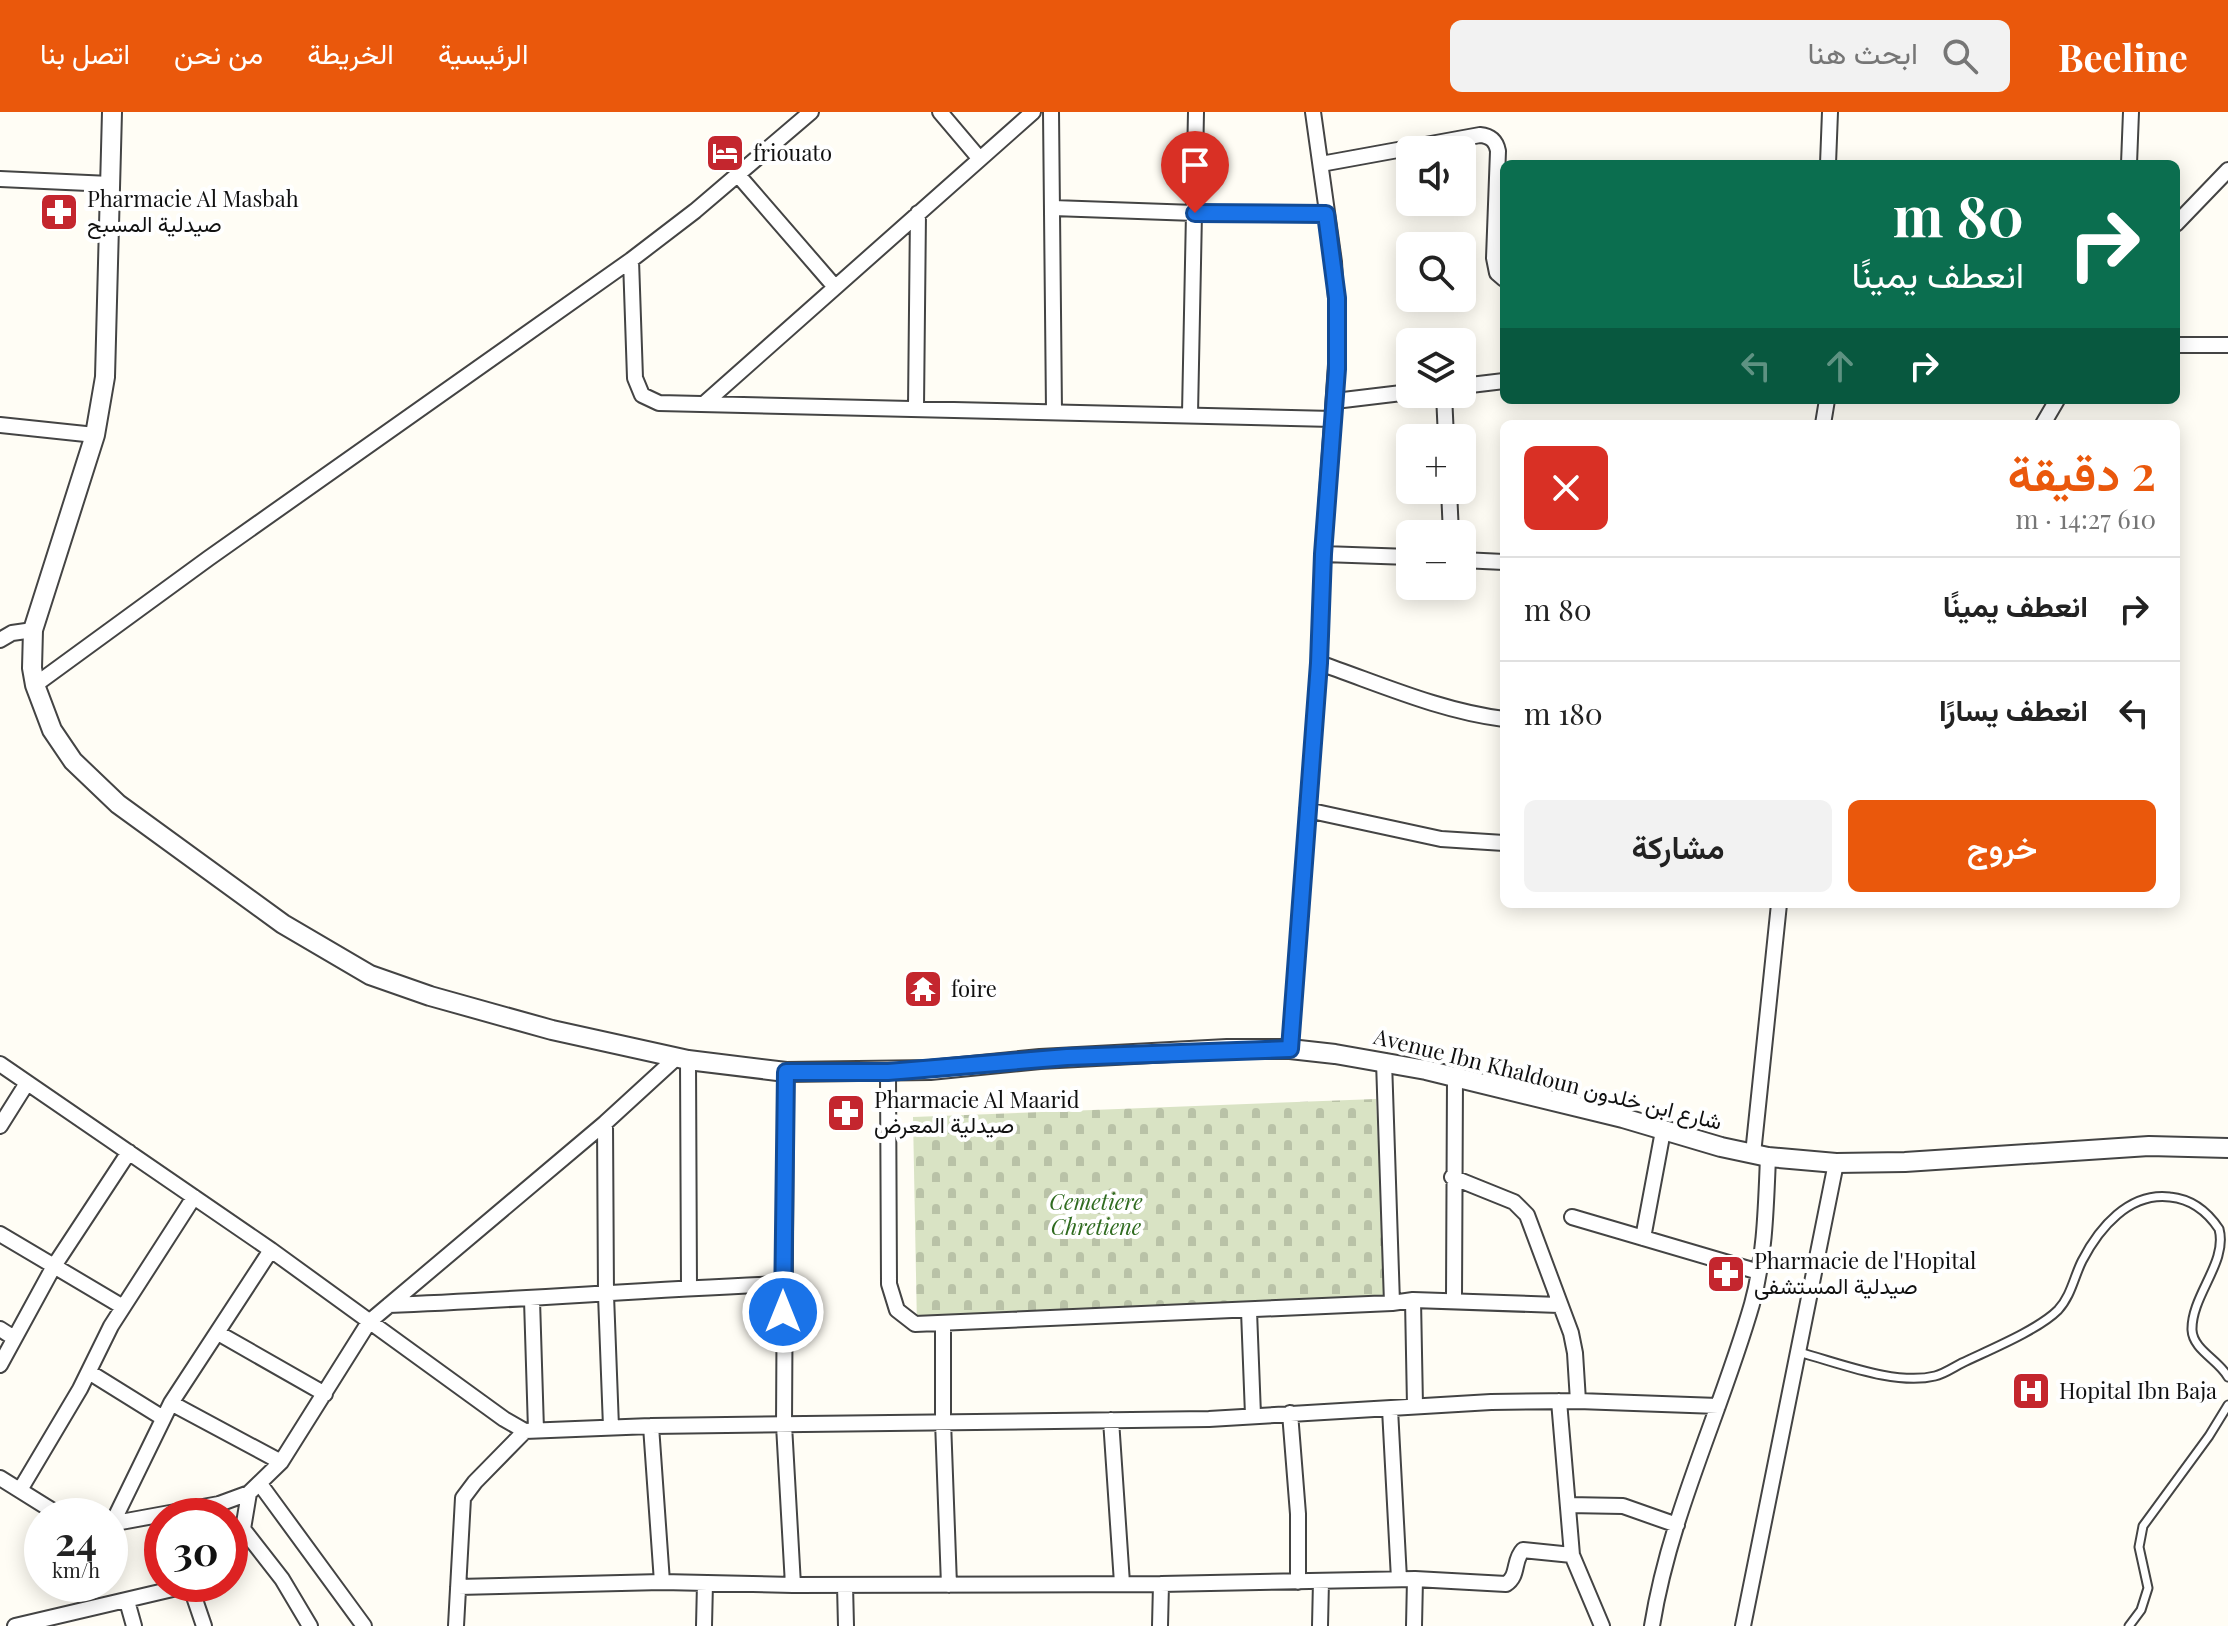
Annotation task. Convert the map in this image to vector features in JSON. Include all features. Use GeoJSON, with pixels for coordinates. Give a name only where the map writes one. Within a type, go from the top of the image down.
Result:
{"type":"FeatureCollection","features":[{"type":"Feature","properties":{"kind":"street","name":"Avenue Ibn Khaldoun شارع ابن خلدون"},"geometry":{"type":"LineString","coordinates":[[112,112],[110,280],[105,377],[95,435],[33,630],[35,685],[52,730],[73,761],[92,781],[151,829],[283,924],[370,975],[430,996],[552,1030],[682,1059],[786,1072],[888,1072],[1040,1059],[1227,1049],[1290,1049],[1384,1061],[1623,1118],[1761,1156],[1836,1163],[1920,1161],[2149,1146],[2228,1148]]}},
{"type":"Feature","properties":{"kind":"street"},"geometry":{"type":"LineString","coordinates":[[35,685],[631,260],[811,112]]}},
{"type":"Feature","properties":{"kind":"street"},"geometry":{"type":"LineString","coordinates":[[940,112],[979,158]]}},
{"type":"Feature","properties":{"kind":"street"},"geometry":{"type":"LineString","coordinates":[[706,402],[1033,112]]}},
{"type":"Feature","properties":{"kind":"street"},"geometry":{"type":"LineString","coordinates":[[1051,112],[1054,411]]}},
{"type":"Feature","properties":{"kind":"street"},"geometry":{"type":"LineString","coordinates":[[1190,414],[1196,112]]}},
{"type":"Feature","properties":{"kind":"street"},"geometry":{"type":"LineString","coordinates":[[1290,1049],[1335,401],[1337,298],[1313,112]]}},
{"type":"Feature","properties":{"kind":"street"},"geometry":{"type":"LineString","coordinates":[[1828,160],[1830,112]]}},
{"type":"Feature","properties":{"kind":"street"},"geometry":{"type":"LineString","coordinates":[[2129,160],[2131,112]]}},
{"type":"Feature","properties":{"kind":"street"},"geometry":{"type":"LineString","coordinates":[[1321,164],[1480,135],[1493,140],[1499,157],[1494,266],[1500,276]]}},
{"type":"Feature","properties":{"kind":"street"},"geometry":{"type":"LineString","coordinates":[[2180,220],[2228,170]]}},
{"type":"Feature","properties":{"kind":"street"},"geometry":{"type":"LineString","coordinates":[[738,175],[835,287]]}},
{"type":"Feature","properties":{"kind":"street"},"geometry":{"type":"LineString","coordinates":[[0,179],[110,184]]}},
{"type":"Feature","properties":{"kind":"street"},"geometry":{"type":"LineString","coordinates":[[1053,208],[1326,214]]}},
{"type":"Feature","properties":{"kind":"street"},"geometry":{"type":"LineString","coordinates":[[916,407],[918,213]]}},
{"type":"Feature","properties":{"kind":"street"},"geometry":{"type":"LineString","coordinates":[[631,260],[638,388],[650,401],[1333,419]]}},
{"type":"Feature","properties":{"kind":"street"},"geometry":{"type":"LineString","coordinates":[[2180,345],[2228,345]]}},
{"type":"Feature","properties":{"kind":"street"},"geometry":{"type":"LineString","coordinates":[[1476,384],[1500,381]]}},
{"type":"Feature","properties":{"kind":"street"},"geometry":{"type":"LineString","coordinates":[[1335,401],[1396,394]]}},
{"type":"Feature","properties":{"kind":"street"},"geometry":{"type":"LineString","coordinates":[[0,425],[95,435]]}},
{"type":"Feature","properties":{"kind":"street"},"geometry":{"type":"LineString","coordinates":[[1323,554],[1396,557]]}},
{"type":"Feature","properties":{"kind":"street"},"geometry":{"type":"LineString","coordinates":[[1476,561],[1500,562]]}},
{"type":"Feature","properties":{"kind":"street"},"geometry":{"type":"LineString","coordinates":[[0,640],[12,633],[33,630]]}},
{"type":"Feature","properties":{"kind":"street"},"geometry":{"type":"LineString","coordinates":[[1319,663],[1441,706],[1500,718]]}},
{"type":"Feature","properties":{"kind":"street"},"geometry":{"type":"LineString","coordinates":[[1307,810],[1441,839],[1500,843]]}},
{"type":"Feature","properties":{"kind":"street"},"geometry":{"type":"LineString","coordinates":[[1652,1626],[1658,1590],[1677,1525],[1752,1302],[1759,1272],[1761,1156],[1779,908]]}},
{"type":"Feature","properties":{"kind":"street"},"geometry":{"type":"LineString","coordinates":[[128,1521],[219,1504],[254,1488],[281,1462],[369,1322],[682,1059]]}},
{"type":"Feature","properties":{"kind":"street"},"geometry":{"type":"LineString","coordinates":[[682,1059],[689,1288]]}},
{"type":"Feature","properties":{"kind":"street"},"geometry":{"type":"LineString","coordinates":[[1384,1061],[1392,1303]]}},
{"type":"Feature","properties":{"kind":"street"},"geometry":{"type":"LineString","coordinates":[[0,1064],[271,1250],[504,1419],[530,1430],[1209,1419],[1415,1406],[1559,1401],[1718,1406]]}},
{"type":"Feature","properties":{"kind":"street"},"geometry":{"type":"LineString","coordinates":[[786,1072],[784,1425],[793,1585]]}},
{"type":"Feature","properties":{"kind":"street"},"geometry":{"type":"LineString","coordinates":[[888,1072],[889,1284],[897,1310],[915,1324],[1249,1311],[1413,1300],[1454,1299],[1559,1305]]}},
{"type":"Feature","properties":{"kind":"street"},"geometry":{"type":"LineString","coordinates":[[1454,1299],[1452,1177],[1455,1078]]}},
{"type":"Feature","properties":{"kind":"street"},"geometry":{"type":"LineString","coordinates":[[0,1126],[27,1083]]}},
{"type":"Feature","properties":{"kind":"street"},"geometry":{"type":"LineString","coordinates":[[605,1123],[611,1427]]}},
{"type":"Feature","properties":{"kind":"street"},"geometry":{"type":"LineString","coordinates":[[1643,1238],[1663,1131]]}},
{"type":"Feature","properties":{"kind":"street"},"geometry":{"type":"LineString","coordinates":[[0,1365],[54,1266],[129,1152]]}},
{"type":"Feature","properties":{"kind":"street"},"geometry":{"type":"LineString","coordinates":[[1743,1626],[1836,1163]]}},
{"type":"Feature","properties":{"kind":"street"},"geometry":{"type":"LineString","coordinates":[[1452,1177],[1505,1197],[1524,1210],[1574,1343],[1578,1401]]}},
{"type":"Feature","properties":{"kind":"street"},"geometry":{"type":"LineString","coordinates":[[20,1490],[123,1307],[194,1197]]}},
{"type":"Feature","properties":{"kind":"street"},"geometry":{"type":"LineString","coordinates":[[1572,1217],[1759,1272]]}},
{"type":"Feature","properties":{"kind":"street"},"geometry":{"type":"LineString","coordinates":[[0,1234],[123,1307]]}},
{"type":"Feature","properties":{"kind":"street"},"geometry":{"type":"LineString","coordinates":[[124,1498],[171,1403],[271,1250]]}},
{"type":"Feature","properties":{"kind":"street"},"geometry":{"type":"LineString","coordinates":[[389,1305],[532,1300],[783,1284]]}},
{"type":"Feature","properties":{"kind":"street"},"geometry":{"type":"LineString","coordinates":[[456,1626],[463,1498],[475,1482],[530,1430],[532,1300]]}},
{"type":"Feature","properties":{"kind":"street"},"geometry":{"type":"LineString","coordinates":[[1413,1300],[1415,1406]]}},
{"type":"Feature","properties":{"kind":"street"},"geometry":{"type":"LineString","coordinates":[[1249,1311],[1253,1415]]}},
{"type":"Feature","properties":{"kind":"street"},"geometry":{"type":"LineString","coordinates":[[943,1323],[949,1585]]}},
{"type":"Feature","properties":{"kind":"street"},"geometry":{"type":"LineString","coordinates":[[0,1329],[14,1338]]}},
{"type":"Feature","properties":{"kind":"street"},"geometry":{"type":"LineString","coordinates":[[218,1333],[325,1394]]}},
{"type":"Feature","properties":{"kind":"street"},"geometry":{"type":"LineString","coordinates":[[89,1372],[163,1418]]}},
{"type":"Feature","properties":{"kind":"street"},"geometry":{"type":"LineString","coordinates":[[1559,1401],[1572,1555],[1602,1626]]}},
{"type":"Feature","properties":{"kind":"street"},"geometry":{"type":"LineString","coordinates":[[171,1403],[281,1462]]}},
{"type":"Feature","properties":{"kind":"street"},"geometry":{"type":"LineString","coordinates":[[1390,1409],[1399,1579]]}},
{"type":"Feature","properties":{"kind":"street"},"geometry":{"type":"LineString","coordinates":[[1290,1413],[1298,1514],[1298,1582]]}},
{"type":"Feature","properties":{"kind":"street"},"geometry":{"type":"LineString","coordinates":[[1111,1420],[1122,1583]]}},
{"type":"Feature","properties":{"kind":"street"},"geometry":{"type":"LineString","coordinates":[[651,1426],[662,1582]]}},
{"type":"Feature","properties":{"kind":"street"},"geometry":{"type":"LineString","coordinates":[[0,1478],[33,1498]]}},
{"type":"Feature","properties":{"kind":"street"},"geometry":{"type":"LineString","coordinates":[[248,1510],[254,1488]]}},
{"type":"Feature","properties":{"kind":"street"},"geometry":{"type":"LineString","coordinates":[[254,1488],[364,1626]]}},
{"type":"Feature","properties":{"kind":"street"},"geometry":{"type":"LineString","coordinates":[[1568,1505],[1623,1506],[1677,1525]]}},
{"type":"Feature","properties":{"kind":"street"},"geometry":{"type":"LineString","coordinates":[[248,1535],[282,1579],[310,1626]]}},
{"type":"Feature","properties":{"kind":"street"},"geometry":{"type":"LineString","coordinates":[[458,1587],[662,1582],[949,1585],[1399,1579],[1506,1584],[1514,1577],[1523,1550],[1572,1555]]}},
{"type":"Feature","properties":{"kind":"street"},"geometry":{"type":"LineString","coordinates":[[1414,1626],[1415,1579]]}},
{"type":"Feature","properties":{"kind":"street"},"geometry":{"type":"LineString","coordinates":[[1320,1626],[1321,1581]]}},
{"type":"Feature","properties":{"kind":"street"},"geometry":{"type":"LineString","coordinates":[[704,1626],[705,1583]]}},
{"type":"Feature","properties":{"kind":"street"},"geometry":{"type":"LineString","coordinates":[[1160,1626],[1161,1584]]}},
{"type":"Feature","properties":{"kind":"street"},"geometry":{"type":"LineString","coordinates":[[845,1585],[846,1626]]}},
{"type":"Feature","properties":{"kind":"street"},"geometry":{"type":"LineString","coordinates":[[15,1626],[123,1602]]}},
{"type":"Feature","properties":{"kind":"street"},"geometry":{"type":"LineString","coordinates":[[127,1602],[134,1626]]}},
{"type":"Feature","properties":{"kind":"street"},"geometry":{"type":"LineString","coordinates":[[197,1602],[204,1626]]}},
{"type":"Feature","properties":{"kind":"lane"},"geometry":{"type":"LineString","coordinates":[[1798,1352],[1896,1378],[1935,1376],[2029,1329],[2058,1310],[2094,1241],[2113,1217],[2138,1202],[2162,1196],[2186,1199],[2205,1212],[2221,1231],[2226,1247],[2220,1267],[2195,1313],[2191,1332],[2198,1346],[2228,1377]]}},
{"type":"Feature","properties":{"kind":"lane"},"geometry":{"type":"LineString","coordinates":[[2130,1625],[2141,1610],[2148,1588],[2139,1547],[2143,1526],[2228,1405]]}},
{"type":"Feature","properties":{"kind":"green space","name":"Cemetiere Chretiene"},"geometry":{"type":"Polygon","coordinates":[[[1376,1099],[1386,1308],[917,1327],[913,1117],[1376,1099]]]}},
{"type":"Feature","properties":{"kind":"place","name":"friouato"},"geometry":{"type":"Point","coordinates":[725,153]}},
{"type":"Feature","properties":{"kind":"place","name":"Pharmacie Al Masbah صيدلية المسبح"},"geometry":{"type":"Point","coordinates":[59,212]}},
{"type":"Feature","properties":{"kind":"place","name":"foire"},"geometry":{"type":"Point","coordinates":[923,989]}},
{"type":"Feature","properties":{"kind":"place","name":"Pharmacie Al Maarid صيدلية المعرض"},"geometry":{"type":"Point","coordinates":[846,1113]}},
{"type":"Feature","properties":{"kind":"place","name":"Pharmacie de l'Hopital صيدلية المستشفى"},"geometry":{"type":"Point","coordinates":[1726,1274]}},
{"type":"Feature","properties":{"kind":"place","name":"Hopital Ibn Baja"},"geometry":{"type":"Point","coordinates":[2031,1391]}},
{"type":"Feature","properties":{"kind":"route"},"geometry":{"type":"LineString","coordinates":[[783,1312],[786,1072],[888,1072],[1067,1057],[1290,1049],[1335,401],[1338,335],[1334,262],[1326,214],[1195,213]]}}]}
